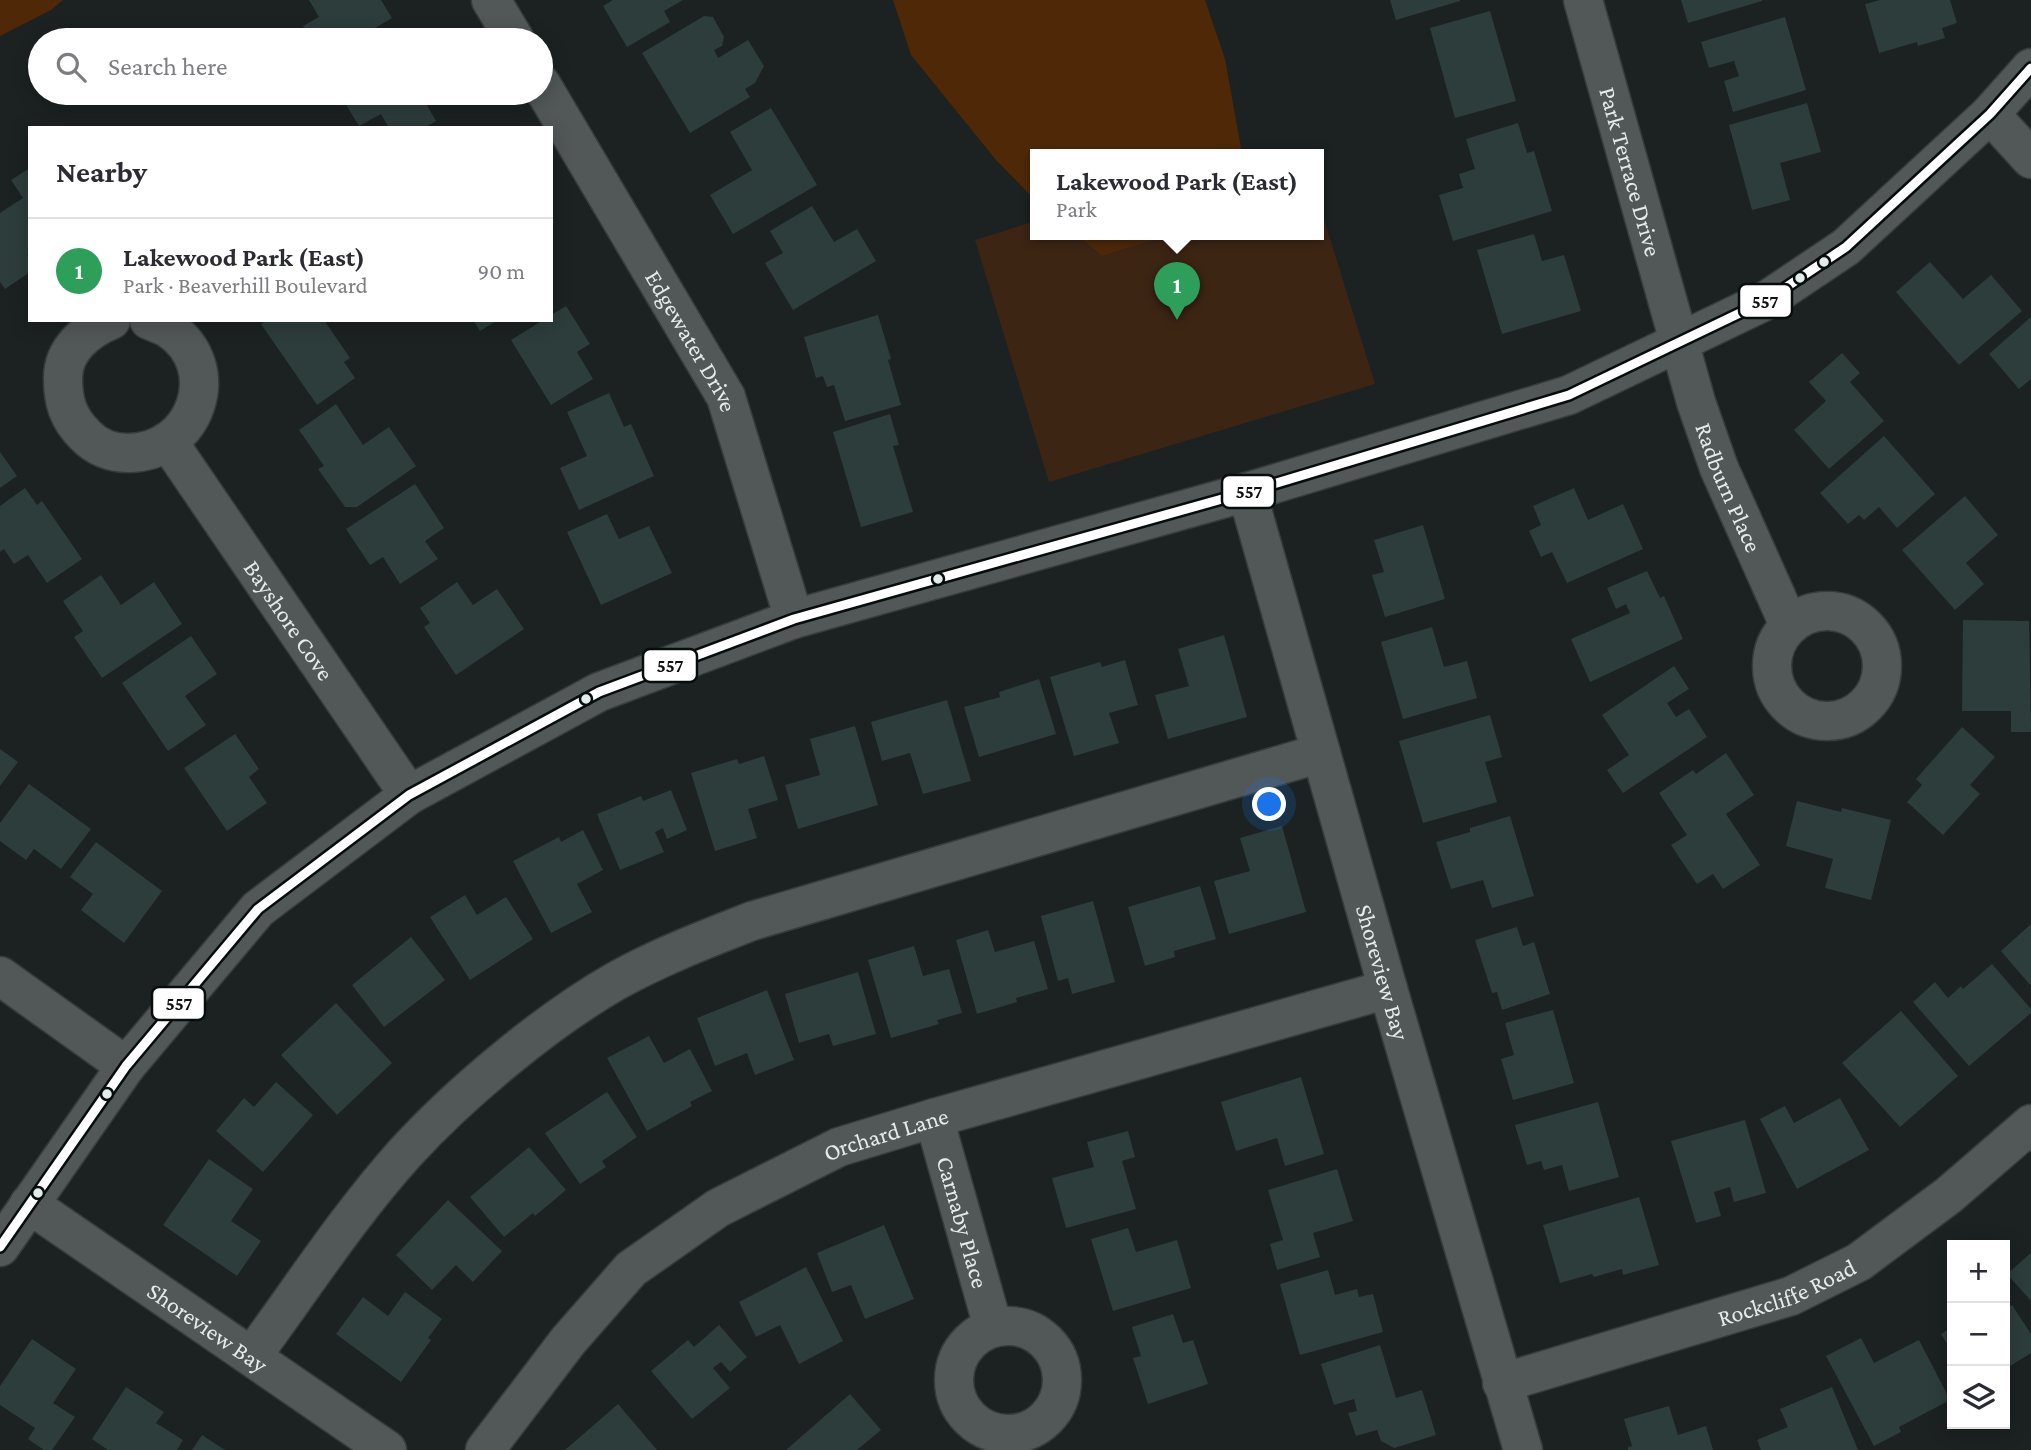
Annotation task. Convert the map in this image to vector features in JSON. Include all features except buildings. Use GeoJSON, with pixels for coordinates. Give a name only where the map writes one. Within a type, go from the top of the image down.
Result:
{"type":"FeatureCollection","features":[{"type":"Feature","properties":{"kind":"street"},"geometry":{"type":"LineString","coordinates":[[491,0],[508,28]]}},
{"type":"Feature","properties":{"kind":"street","name":"Park Terrace Drive"},"geometry":{"type":"LineString","coordinates":[[1583,0],[1678,344]]}},
{"type":"Feature","properties":{"kind":"street"},"geometry":{"type":"LineString","coordinates":[[0,1247],[126,1066],[258,909],[409,795],[599,692],[794,620],[1247,492],[1569,395],[1766,300],[1846,247],[1990,114],[2031,68]]}},
{"type":"Feature","properties":{"kind":"street","name":"Edgewater Drive"},"geometry":{"type":"LineString","coordinates":[[553,103],[726,397],[794,620]]}},
{"type":"Feature","properties":{"kind":"street"},"geometry":{"type":"LineString","coordinates":[[1990,114],[2031,159]]}},
{"type":"Feature","properties":{"kind":"street"},"geometry":{"type":"LineString","coordinates":[[106,322],[92,328],[73,347],[63,372],[63,398],[73,423],[92,442],[116,453],[143,453],[169,443],[188,424],[198,399],[198,372],[188,347],[169,328],[154,322]]}},
{"type":"Feature","properties":{"kind":"street","name":"Radburn Place"},"geometry":{"type":"LineString","coordinates":[[1678,344],[1719,468],[1789,625]]}},
{"type":"Feature","properties":{"kind":"street","name":"Bayshore Cove"},"geometry":{"type":"LineString","coordinates":[[169,443],[409,795]]}},
{"type":"Feature","properties":{"kind":"street","name":"Shoreview Bay"},"geometry":{"type":"LineString","coordinates":[[1247,492],[1388,989],[1523,1450]]}},
{"type":"Feature","properties":{"kind":"street"},"geometry":{"type":"LineString","coordinates":[[252,1356],[346,1227],[406,1152],[472,1089],[542,1031],[615,982],[691,945],[752,921],[1321,753]]}},
{"type":"Feature","properties":{"kind":"street"},"geometry":{"type":"LineString","coordinates":[[0,976],[126,1066]]}},
{"type":"Feature","properties":{"kind":"street","name":"Orchard Lane"},"geometry":{"type":"LineString","coordinates":[[485,1450],[569,1340],[631,1269],[718,1208],[839,1147],[1388,989]]}},
{"type":"Feature","properties":{"kind":"street","name":"Carnaby Place"},"geometry":{"type":"LineString","coordinates":[[934,1118],[993,1327]]}},
{"type":"Feature","properties":{"kind":"street","name":"Rockcliffe Road"},"geometry":{"type":"LineString","coordinates":[[1502,1383],[1791,1296],[1859,1262],[1949,1195],[2031,1124]]}},
{"type":"Feature","properties":{"kind":"street","name":"Shoreview Bay"},"geometry":{"type":"LineString","coordinates":[[29,1204],[387,1450]]}},
{"type":"Feature","properties":{"kind":"shaded area"},"geometry":{"type":"Polygon","coordinates":[[[0,0],[63,0],[51,10],[0,36],[0,0]]]}},
{"type":"Feature","properties":{"kind":"shaded area"},"geometry":{"type":"Polygon","coordinates":[[[893,0],[1205,0],[1225,59],[1241,148],[1030,149],[1030,195],[996,160],[911,55],[893,0]]]}},
{"type":"Feature","properties":{"kind":"shaded area"},"geometry":{"type":"Polygon","coordinates":[[[1324,219],[1375,384],[1049,482],[975,240],[1030,223],[1030,240],[1082,240],[1102,256],[1154,240],[1324,240],[1324,219]]]}},
{"type":"Feature","properties":{"kind":"shaded area"},"geometry":{"type":"Polygon","coordinates":[[[1082,240],[1154,240],[1102,256],[1082,240]]]}},
{"type":"Feature","properties":{"kind":"transit line","name":"557"},"geometry":{"type":"LineString","coordinates":[[0,1247],[126,1066],[258,909],[409,795],[599,692],[794,619],[1247,492],[1569,395],[1767,300],[1846,247],[1990,114],[2031,68]]}},
{"type":"Feature","properties":{"kind":"place","name":"Lakewood Park (East)"},"geometry":{"type":"Point","coordinates":[1177,320]}}]}
